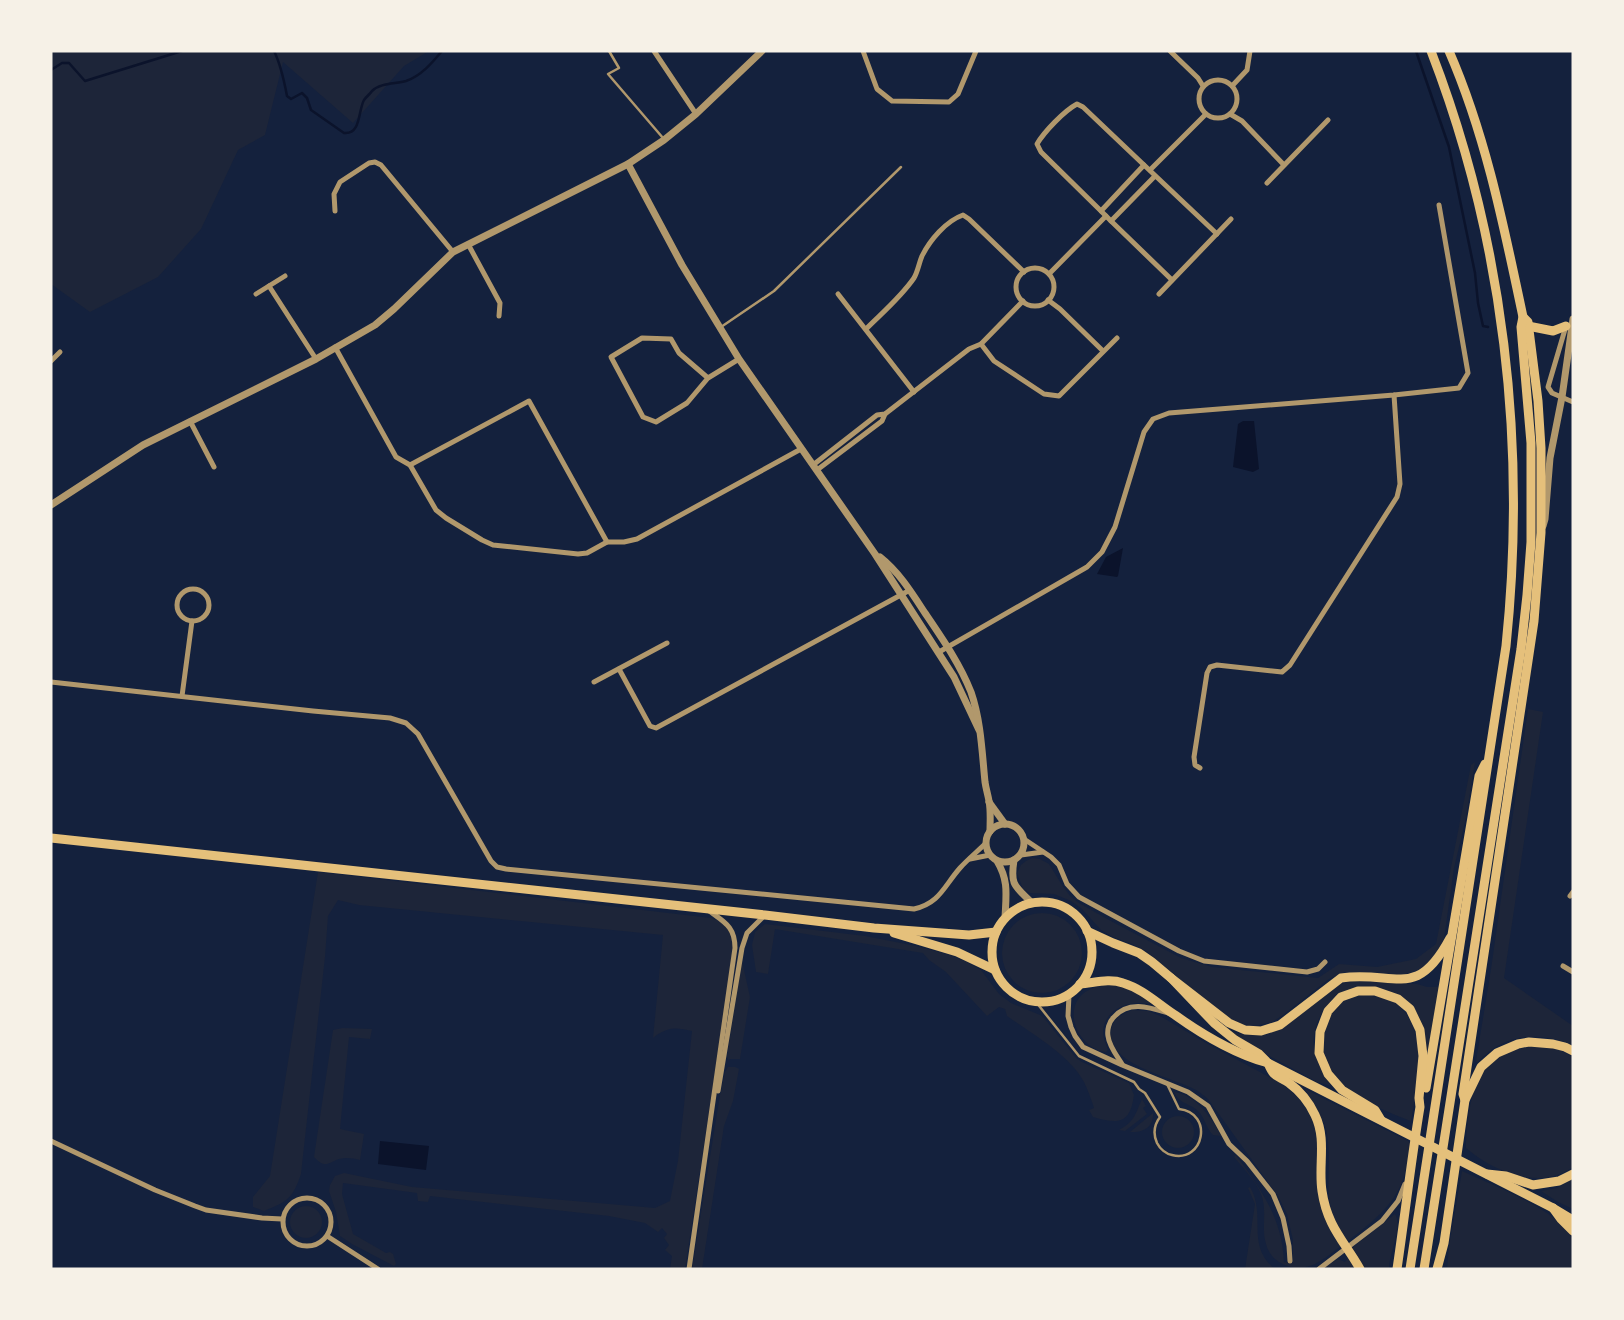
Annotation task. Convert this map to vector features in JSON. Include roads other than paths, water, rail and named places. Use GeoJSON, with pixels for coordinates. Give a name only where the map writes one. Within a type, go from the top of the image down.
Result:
{"type":"FeatureCollection","features":[{"type":"Feature","properties":{"kind":"main road"},"geometry":{"type":"LineString","coordinates":[[1410,1269],[1506,646],[1511,596],[1514,488],[1511,404],[1498,294],[1487,235],[1448,95],[1431,51]]}},
{"type":"Feature","properties":{"kind":"main road"},"geometry":{"type":"LineString","coordinates":[[1424,1269],[1521,648],[1531,542],[1532,473],[1529,403],[1521,327],[1523,317],[1486,152],[1449,51]]}},
{"type":"Feature","properties":{"kind":"main road"},"geometry":{"type":"LineString","coordinates":[[1465,1100],[1463,1094],[1534,621],[1541,533],[1541,448],[1534,363],[1528,322],[1523,317]]}},
{"type":"Feature","properties":{"kind":"main road"},"geometry":{"type":"LineString","coordinates":[[1528,326],[1553,330],[1570,321]]}},
{"type":"Feature","properties":{"kind":"main road"},"geometry":{"type":"LineString","coordinates":[[1420,1107],[1424,1100],[1479,776],[1488,758]]}},
{"type":"Feature","properties":{"kind":"main road"},"geometry":{"type":"LineString","coordinates":[[51,838],[706,908],[874,928],[970,935],[996,932]]}},
{"type":"Feature","properties":{"kind":"main road"},"geometry":{"type":"LineString","coordinates":[[1032,903],[1052,903],[1064,908],[1080,920],[1090,939],[1092,955],[1088,970],[1080,984],[1069,995],[1053,1001],[1027,1001],[1011,992],[998,978],[995,970],[991,951],[996,932],[1005,918],[1013,911],[1032,903]]}},
{"type":"Feature","properties":{"kind":"main road"},"geometry":{"type":"LineString","coordinates":[[874,928],[957,952],[995,970]]}},
{"type":"Feature","properties":{"kind":"main road"},"geometry":{"type":"LineString","coordinates":[[1087,931],[1113,944],[1139,952],[1228,1023],[1245,1030],[1261,1031],[1280,1025],[1341,978],[1351,976],[1396,980],[1413,978],[1428,970],[1443,951],[1453,932]]}},
{"type":"Feature","properties":{"kind":"main road"},"geometry":{"type":"LineString","coordinates":[[1171,978],[1214,1022],[1235,1040],[1259,1054],[1268,1063],[1272,1073],[1301,1093],[1316,1116],[1322,1144],[1322,1191],[1327,1214],[1338,1236],[1360,1269]]}},
{"type":"Feature","properties":{"kind":"main road"},"geometry":{"type":"LineString","coordinates":[[1080,984],[1103,981],[1121,982],[1146,994],[1208,1037],[1256,1060],[1268,1063],[1487,1174],[1573,1220]]}},
{"type":"Feature","properties":{"kind":"main road"},"geometry":{"type":"LineString","coordinates":[[1381,1120],[1375,1110],[1342,1090],[1328,1074],[1319,1053],[1320,1032],[1328,1011],[1341,997],[1358,991],[1375,991],[1398,999],[1410,1009],[1420,1030],[1424,1056],[1419,1098],[1420,1107],[1397,1269]]}},
{"type":"Feature","properties":{"kind":"main road"},"geometry":{"type":"LineString","coordinates":[[1443,1269],[1444,1243],[1465,1100],[1481,1067],[1497,1053],[1529,1042],[1541,1042],[1566,1047],[1573,1052]]}},
{"type":"Feature","properties":{"kind":"main road"},"geometry":{"type":"LineString","coordinates":[[1487,1174],[1506,1176],[1533,1184],[1559,1181],[1573,1174]]}},
{"type":"Feature","properties":{"kind":"main road"},"geometry":{"type":"LineString","coordinates":[[1553,1208],[1573,1216]]}},
{"type":"Feature","properties":{"kind":"main road"},"geometry":{"type":"LineString","coordinates":[[1553,1208],[1573,1230]]}},
{"type":"Feature","properties":{"kind":"main road"},"geometry":{"type":"LineString","coordinates":[[1437,1269],[1444,1243]]}},
{"type":"Feature","properties":{"kind":"street"},"geometry":{"type":"LineString","coordinates":[[654,51],[696,114]]}},
{"type":"Feature","properties":{"kind":"street"},"geometry":{"type":"LineString","coordinates":[[51,505],[143,445],[316,359],[375,325],[453,252],[628,164],[664,140],[696,114],[762,51]]}},
{"type":"Feature","properties":{"kind":"street"},"geometry":{"type":"LineString","coordinates":[[863,51],[877,89],[892,101],[949,102],[958,94],[976,51]]}},
{"type":"Feature","properties":{"kind":"street"},"geometry":{"type":"LineString","coordinates":[[1170,51],[1198,78],[1203,86]]}},
{"type":"Feature","properties":{"kind":"street"},"geometry":{"type":"LineString","coordinates":[[1232,86],[1240,80],[1247,70],[1250,51]]}},
{"type":"Feature","properties":{"kind":"street"},"geometry":{"type":"LineString","coordinates":[[1214,80],[1227,82],[1232,86],[1236,91],[1236,103],[1230,114],[1218,118],[1206,114],[1201,109],[1198,97],[1203,86],[1214,80]]}},
{"type":"Feature","properties":{"kind":"street"},"geometry":{"type":"LineString","coordinates":[[1172,280],[1041,152],[1038,144],[1041,137],[1070,108],[1077,104],[1083,107],[1217,234]]}},
{"type":"Feature","properties":{"kind":"street"},"geometry":{"type":"LineString","coordinates":[[1150,170],[1206,114]]}},
{"type":"Feature","properties":{"kind":"street"},"geometry":{"type":"LineString","coordinates":[[1230,114],[1242,121],[1284,165]]}},
{"type":"Feature","properties":{"kind":"street"},"geometry":{"type":"LineString","coordinates":[[1267,183],[1328,120]]}},
{"type":"Feature","properties":{"kind":"street"},"geometry":{"type":"LineString","coordinates":[[335,211],[334,194],[340,182],[368,163],[375,162],[381,165],[453,252]]}},
{"type":"Feature","properties":{"kind":"street"},"geometry":{"type":"LineString","coordinates":[[628,164],[682,265],[739,359],[876,554],[954,677],[979,730]]}},
{"type":"Feature","properties":{"kind":"street"},"geometry":{"type":"LineString","coordinates":[[1101,210],[1144,165]]}},
{"type":"Feature","properties":{"kind":"street"},"geometry":{"type":"LineString","coordinates":[[1111,221],[1155,176]]}},
{"type":"Feature","properties":{"kind":"street"},"geometry":{"type":"LineString","coordinates":[[939,652],[1087,567],[1102,552],[1115,527],[1144,432],[1153,419],[1169,413],[1459,388],[1468,373],[1439,205]]}},
{"type":"Feature","properties":{"kind":"street"},"geometry":{"type":"LineString","coordinates":[[866,329],[915,276],[930,242],[954,218],[962,215],[970,219],[1024,272]]}},
{"type":"Feature","properties":{"kind":"street"},"geometry":{"type":"LineString","coordinates":[[1048,274],[1106,216]]}},
{"type":"Feature","properties":{"kind":"street"},"geometry":{"type":"LineString","coordinates":[[1159,294],[1231,219]]}},
{"type":"Feature","properties":{"kind":"street"},"geometry":{"type":"LineString","coordinates":[[468,244],[500,303],[499,316]]}},
{"type":"Feature","properties":{"kind":"street"},"geometry":{"type":"LineString","coordinates":[[1034,268],[1048,274],[1054,284],[1054,290],[1048,300],[1038,306],[1023,301],[1016,287],[1017,281],[1024,272],[1034,268]]}},
{"type":"Feature","properties":{"kind":"street"},"geometry":{"type":"LineString","coordinates":[[256,294],[285,276]]}},
{"type":"Feature","properties":{"kind":"street"},"geometry":{"type":"LineString","coordinates":[[269,286],[316,359]]}},
{"type":"Feature","properties":{"kind":"street"},"geometry":{"type":"LineString","coordinates":[[838,294],[914,392]]}},
{"type":"Feature","properties":{"kind":"street"},"geometry":{"type":"LineString","coordinates":[[1048,300],[1060,309],[1103,351]]}},
{"type":"Feature","properties":{"kind":"street"},"geometry":{"type":"LineString","coordinates":[[815,468],[882,421],[885,414],[969,349],[981,344],[1023,301]]}},
{"type":"Feature","properties":{"kind":"street"},"geometry":{"type":"LineString","coordinates":[[1541,533],[1545,519],[1550,458],[1562,398],[1570,321]]}},
{"type":"Feature","properties":{"kind":"street"},"geometry":{"type":"LineString","coordinates":[[1570,321],[1548,387],[1552,393],[1573,402]]}},
{"type":"Feature","properties":{"kind":"street"},"geometry":{"type":"LineString","coordinates":[[708,378],[679,353],[671,339],[642,338],[611,357],[643,418],[656,422],[687,403],[708,378],[739,359]]}},
{"type":"Feature","properties":{"kind":"street"},"geometry":{"type":"LineString","coordinates":[[981,344],[994,361],[1044,394],[1059,396],[1117,338]]}},
{"type":"Feature","properties":{"kind":"street"},"geometry":{"type":"LineString","coordinates":[[335,347],[396,457],[410,466],[436,510],[482,540],[493,544],[578,554],[587,553],[608,542],[624,542],[637,539],[801,449]]}},
{"type":"Feature","properties":{"kind":"street"},"geometry":{"type":"LineString","coordinates":[[51,361],[60,352]]}},
{"type":"Feature","properties":{"kind":"street"},"geometry":{"type":"LineString","coordinates":[[1200,768],[1195,765],[1194,757],[1207,673],[1210,667],[1217,665],[1282,672],[1290,665],[1397,497],[1400,484],[1394,395]]}},
{"type":"Feature","properties":{"kind":"street"},"geometry":{"type":"LineString","coordinates":[[410,466],[529,401],[608,542]]}},
{"type":"Feature","properties":{"kind":"street"},"geometry":{"type":"LineString","coordinates":[[190,421],[214,467]]}},
{"type":"Feature","properties":{"kind":"street"},"geometry":{"type":"LineString","coordinates":[[51,682],[313,712],[390,718],[406,723],[418,734],[490,860],[497,867],[914,909],[926,906],[938,897],[960,867],[986,843],[990,831],[989,802],[985,787],[977,713],[971,692],[962,673],[910,590],[889,565],[876,554]]}},
{"type":"Feature","properties":{"kind":"street"},"geometry":{"type":"LineString","coordinates":[[198,589],[206,595],[210,605],[209,610],[202,618],[192,621],[187,620],[179,612],[177,602],[182,593],[198,589]]}},
{"type":"Feature","properties":{"kind":"street"},"geometry":{"type":"LineString","coordinates":[[619,669],[650,726],[656,728],[910,590]]}},
{"type":"Feature","properties":{"kind":"street"},"geometry":{"type":"LineString","coordinates":[[182,696],[192,621]]}},
{"type":"Feature","properties":{"kind":"street"},"geometry":{"type":"LineString","coordinates":[[594,682],[667,642]]}},
{"type":"Feature","properties":{"kind":"street"},"geometry":{"type":"LineString","coordinates":[[989,802],[1005,824]]}},
{"type":"Feature","properties":{"kind":"street"},"geometry":{"type":"LineString","coordinates":[[990,831],[999,825],[1005,824],[1017,828],[1024,839],[1051,857],[1058,865],[1067,884],[1079,897],[1179,951],[1204,961],[1307,972],[1318,969],[1325,962]]}},
{"type":"Feature","properties":{"kind":"street"},"geometry":{"type":"LineString","coordinates":[[1021,855],[1024,839]]}},
{"type":"Feature","properties":{"kind":"street"},"geometry":{"type":"LineString","coordinates":[[986,843],[990,855],[997,861],[1004,873],[1007,887],[1005,918]]}},
{"type":"Feature","properties":{"kind":"street"},"geometry":{"type":"LineString","coordinates":[[997,861],[1009,862],[1021,855],[1044,852]]}},
{"type":"Feature","properties":{"kind":"street"},"geometry":{"type":"LineString","coordinates":[[969,859],[990,855]]}},
{"type":"Feature","properties":{"kind":"street"},"geometry":{"type":"LineString","coordinates":[[1014,860],[1012,874],[1014,885],[1032,903]]}},
{"type":"Feature","properties":{"kind":"street"},"geometry":{"type":"LineString","coordinates":[[689,1269],[735,948],[735,938],[727,924],[706,908]]}},
{"type":"Feature","properties":{"kind":"street"},"geometry":{"type":"LineString","coordinates":[[711,1126],[724,1062],[742,948],[746,933],[765,915]]}},
{"type":"Feature","properties":{"kind":"street"},"geometry":{"type":"LineString","coordinates":[[1563,966],[1573,972]]}},
{"type":"Feature","properties":{"kind":"street"},"geometry":{"type":"LineString","coordinates":[[1069,995],[1068,1016],[1071,1027],[1083,1047],[1188,1092],[1208,1106],[1229,1144],[1247,1160],[1273,1194],[1283,1218],[1290,1261]]}},
{"type":"Feature","properties":{"kind":"street"},"geometry":{"type":"LineString","coordinates":[[1122,1065],[1107,1035],[1110,1021],[1115,1016],[1131,1006],[1146,1007],[1175,1015]]}},
{"type":"Feature","properties":{"kind":"street"},"geometry":{"type":"LineString","coordinates":[[51,1141],[155,1190],[206,1210],[282,1219]]}},
{"type":"Feature","properties":{"kind":"street"},"geometry":{"type":"LineString","coordinates":[[1319,1269],[1382,1221],[1398,1201],[1410,1169]]}},
{"type":"Feature","properties":{"kind":"street"},"geometry":{"type":"LineString","coordinates":[[303,1198],[314,1199],[325,1206],[331,1221],[327,1236],[315,1245],[300,1246],[285,1233],[282,1219],[292,1203],[303,1198]]}},
{"type":"Feature","properties":{"kind":"street"},"geometry":{"type":"LineString","coordinates":[[327,1236],[378,1269]]}},
{"type":"Feature","properties":{"kind":"lane"},"geometry":{"type":"LineString","coordinates":[[609,51],[619,68],[608,74],[664,140]]}},
{"type":"Feature","properties":{"kind":"lane"},"geometry":{"type":"LineString","coordinates":[[720,328],[774,291],[901,167]]}},
{"type":"Feature","properties":{"kind":"lane"},"geometry":{"type":"LineString","coordinates":[[1036,1002],[1079,1056],[1128,1078],[1145,1093],[1160,1117],[1155,1128],[1155,1138],[1160,1148],[1168,1154],[1183,1156],[1198,1146],[1201,1139],[1201,1128],[1199,1121],[1192,1113],[1179,1109],[1166,1082]]}},
{"type":"Feature","properties":{"kind":"waterway"},"geometry":{"type":"LineString","coordinates":[[51,70],[62,63],[69,63],[85,81],[182,51]]}},
{"type":"Feature","properties":{"kind":"waterway"},"geometry":{"type":"LineString","coordinates":[[274,51],[287,96],[291,99],[302,93],[307,98],[311,110],[344,133],[349,133],[356,126],[364,100],[375,88],[406,81],[417,76],[442,51]]}},
{"type":"Feature","properties":{"kind":"waterway"},"geometry":{"type":"LineString","coordinates":[[1416,51],[1449,147],[1475,273],[1478,303],[1483,326],[1488,327]]}}]}
